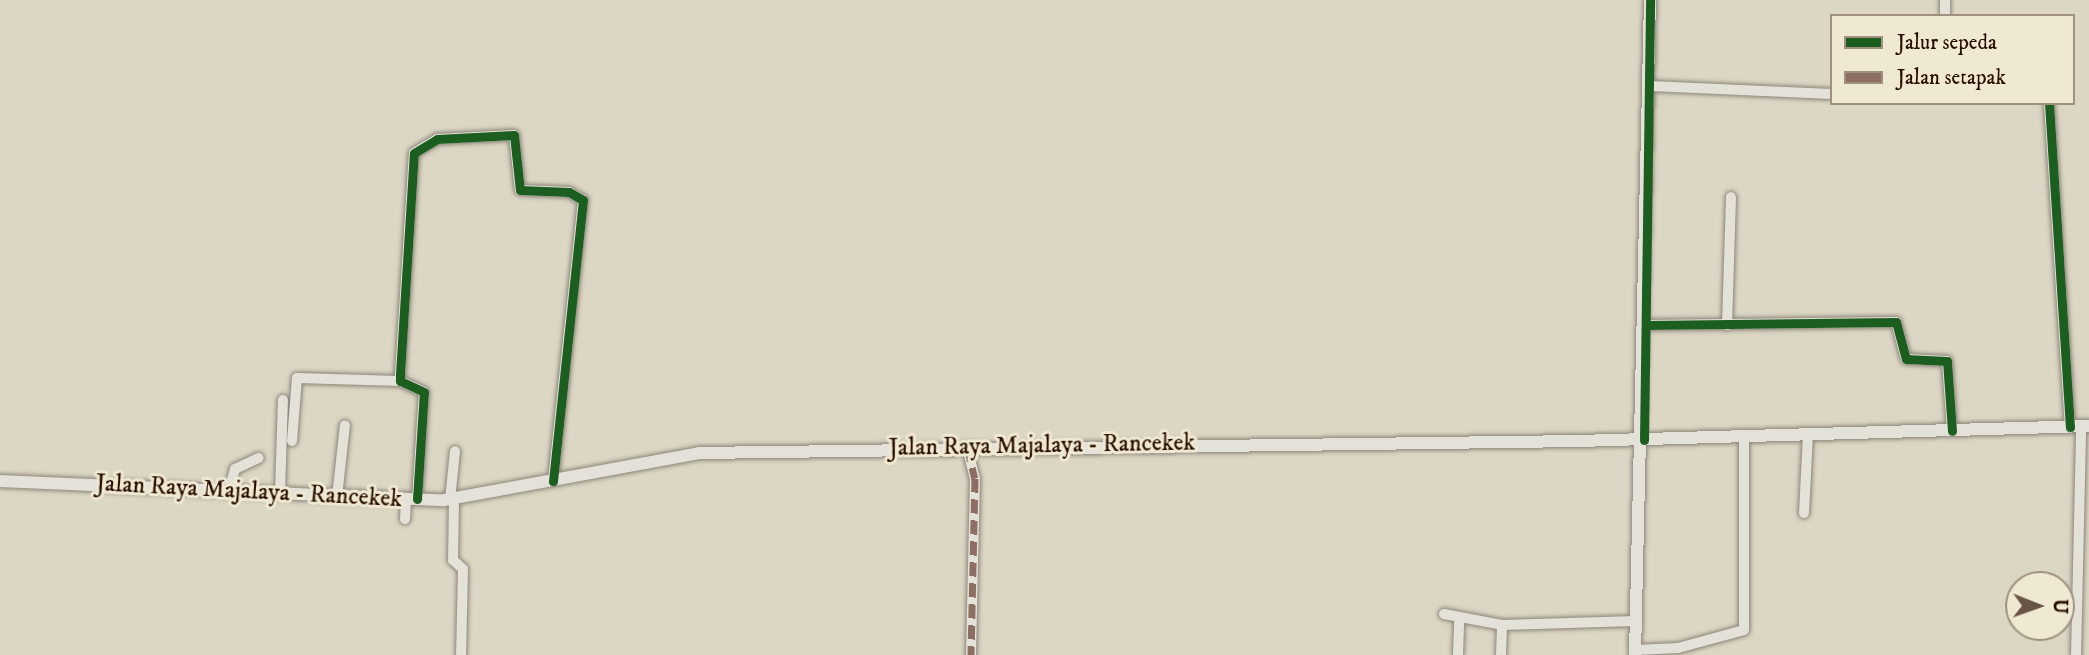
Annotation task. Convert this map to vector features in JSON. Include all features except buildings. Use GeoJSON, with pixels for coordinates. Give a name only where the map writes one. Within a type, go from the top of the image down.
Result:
{"type":"FeatureCollection","features":[{"type":"Feature","properties":{"kind":"main road"},"geometry":{"type":"LineString","coordinates":[[1635,652],[1644,440],[1650,0]]}},
{"type":"Feature","properties":{"kind":"main road","name":"Jalan Raya Majalaya - Rancekek"},"geometry":{"type":"LineString","coordinates":[[0,481],[452,500],[699,453],[967,447],[1644,440],[2080,426]]}},
{"type":"Feature","properties":{"kind":"street"},"geometry":{"type":"LineString","coordinates":[[1650,86],[1830,94]]}},
{"type":"Feature","properties":{"kind":"street"},"geometry":{"type":"LineString","coordinates":[[2049,105],[2080,426],[2076,655]]}},
{"type":"Feature","properties":{"kind":"street"},"geometry":{"type":"LineString","coordinates":[[400,381],[414,153],[437,139],[514,135],[520,190],[575,193],[584,206],[554,481]]}},
{"type":"Feature","properties":{"kind":"street"},"geometry":{"type":"LineString","coordinates":[[1727,325],[1731,197]]}},
{"type":"Feature","properties":{"kind":"street"},"geometry":{"type":"LineString","coordinates":[[1646,325],[1896,322],[1906,359],[1947,362],[1952,431]]}},
{"type":"Feature","properties":{"kind":"street"},"geometry":{"type":"LineString","coordinates":[[292,441],[297,378],[400,381],[424,392],[412,499],[405,519]]}},
{"type":"Feature","properties":{"kind":"street"},"geometry":{"type":"LineString","coordinates":[[280,493],[284,400]]}},
{"type":"Feature","properties":{"kind":"street"},"geometry":{"type":"LineString","coordinates":[[337,497],[345,425]]}},
{"type":"Feature","properties":{"kind":"street"},"geometry":{"type":"LineString","coordinates":[[1804,513],[1808,434]]}},
{"type":"Feature","properties":{"kind":"street"},"geometry":{"type":"LineString","coordinates":[[1635,652],[1678,648],[1744,630],[1744,436]]}},
{"type":"Feature","properties":{"kind":"street"},"geometry":{"type":"LineString","coordinates":[[967,447],[975,478],[971,655]]}},
{"type":"Feature","properties":{"kind":"street"},"geometry":{"type":"LineString","coordinates":[[454,451],[453,560],[463,569],[461,655]]}},
{"type":"Feature","properties":{"kind":"street"},"geometry":{"type":"LineString","coordinates":[[229,490],[235,469],[259,458]]}},
{"type":"Feature","properties":{"kind":"street"},"geometry":{"type":"LineString","coordinates":[[1444,614],[1502,625],[1636,621]]}},
{"type":"Feature","properties":{"kind":"street"},"geometry":{"type":"LineString","coordinates":[[1458,655],[1459,618]]}},
{"type":"Feature","properties":{"kind":"street"},"geometry":{"type":"LineString","coordinates":[[1501,655],[1502,625]]}},
{"type":"Feature","properties":{"kind":"marked path"},"geometry":{"type":"LineString","coordinates":[[967,447],[975,478],[971,655]]}},
{"type":"Feature","properties":{"kind":"cycle path"},"geometry":{"type":"LineString","coordinates":[[1644,440],[1650,0]]}},
{"type":"Feature","properties":{"kind":"cycle path"},"geometry":{"type":"LineString","coordinates":[[2049,105],[2070,427]]}},
{"type":"Feature","properties":{"kind":"cycle path"},"geometry":{"type":"LineString","coordinates":[[417,499],[424,392],[400,381],[400,374],[414,153],[437,139],[514,135],[520,190],[569,192],[583,200],[553,481]]}},
{"type":"Feature","properties":{"kind":"cycle path"},"geometry":{"type":"LineString","coordinates":[[1646,325],[1896,322],[1906,359],[1947,361],[1952,431]]}}]}
